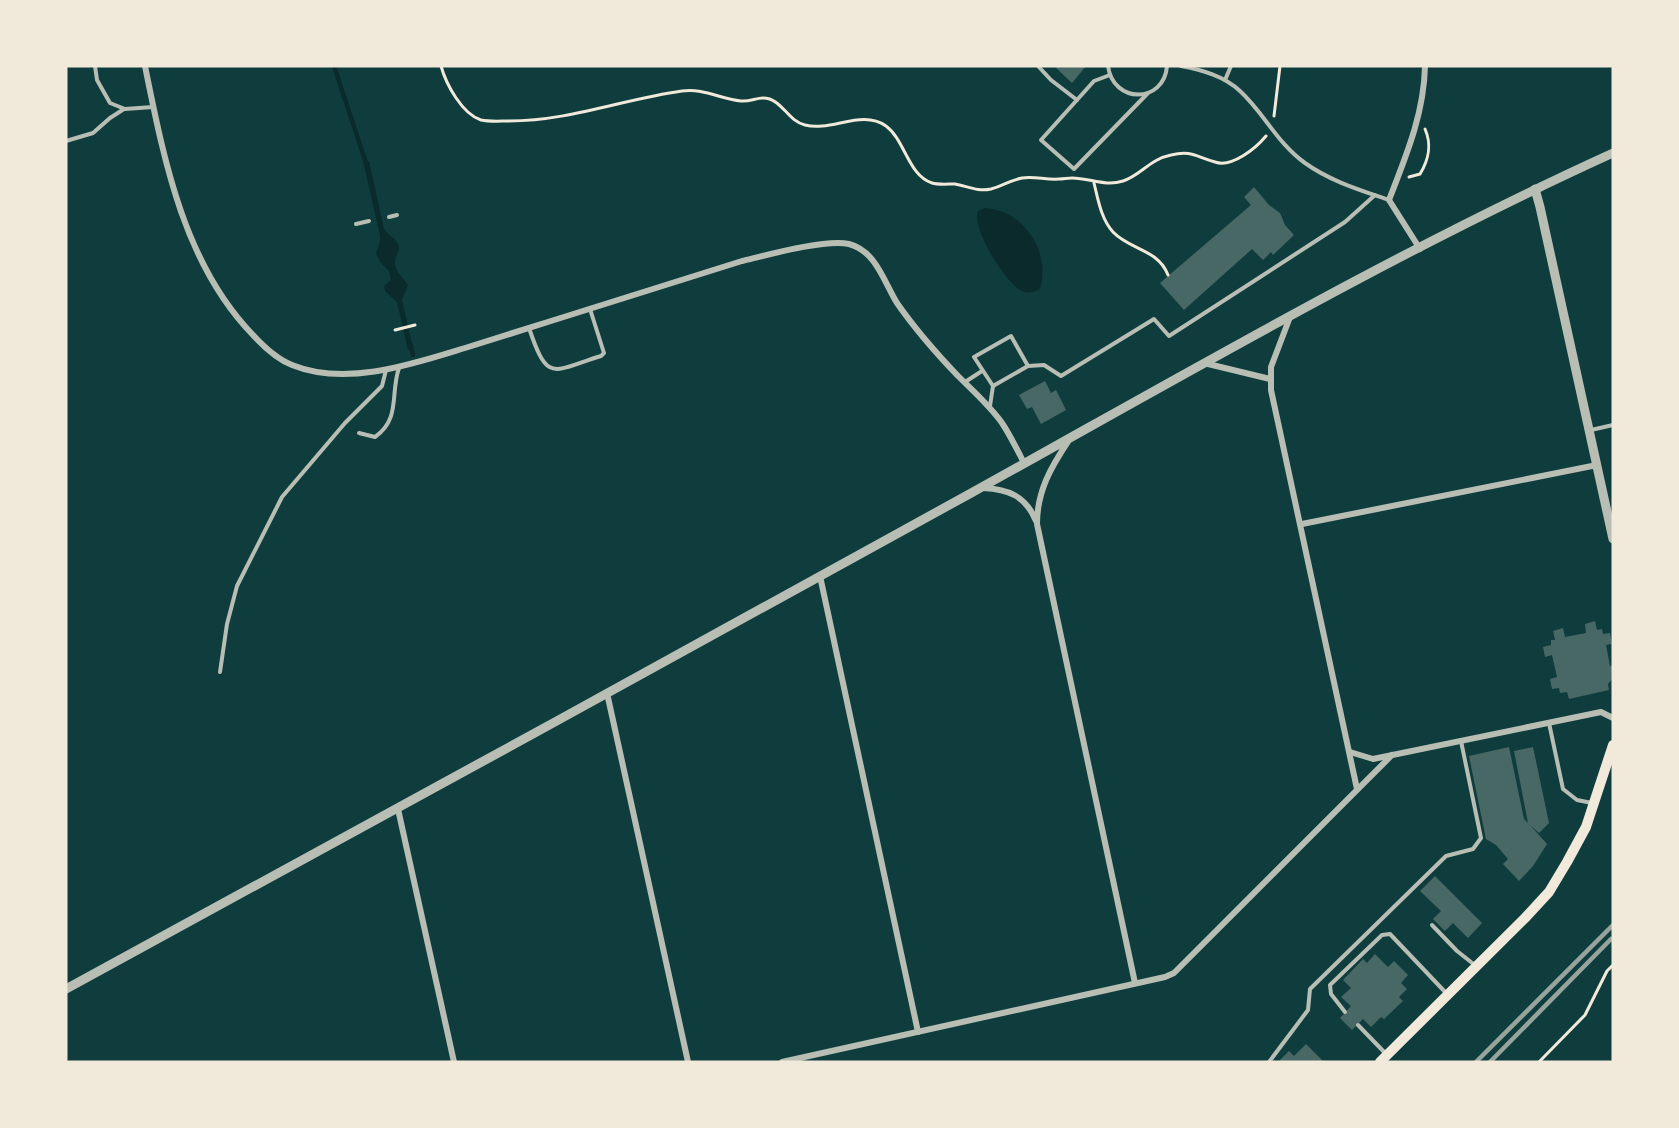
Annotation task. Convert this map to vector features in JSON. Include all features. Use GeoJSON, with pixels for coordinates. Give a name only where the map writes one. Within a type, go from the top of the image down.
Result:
{"type":"FeatureCollection","features":[{"type":"Feature","properties":{"kind":"main road"},"geometry":{"type":"LineString","coordinates":[[1384,1058],[1548,892],[1586,827],[1609,773],[1613,745]]}},
{"type":"Feature","properties":{"kind":"street"},"geometry":{"type":"LineString","coordinates":[[145,66],[178,205],[190,238],[216,286],[243,325],[275,355],[291,365],[308,370],[352,374],[399,367],[762,256],[837,243],[861,250],[872,259],[897,303],[930,346],[1001,422],[1024,463]]}},
{"type":"Feature","properties":{"kind":"street"},"geometry":{"type":"LineString","coordinates":[[1420,249],[1389,200],[1420,113],[1425,66]]}},
{"type":"Feature","properties":{"kind":"street"},"geometry":{"type":"LineString","coordinates":[[66,989],[398,809],[1291,315],[1535,189],[1613,153]]}},
{"type":"Feature","properties":{"kind":"street"},"geometry":{"type":"LineString","coordinates":[[1535,189],[1611,518],[1613,539]]}},
{"type":"Feature","properties":{"kind":"street"},"geometry":{"type":"LineString","coordinates":[[1291,315],[1275,354],[1270,378],[1358,789]]}},
{"type":"Feature","properties":{"kind":"street"},"geometry":{"type":"LineString","coordinates":[[1204,363],[1270,378]]}},
{"type":"Feature","properties":{"kind":"street"},"geometry":{"type":"LineString","coordinates":[[1037,524],[1037,507],[1041,490],[1048,473],[1070,438]]}},
{"type":"Feature","properties":{"kind":"street"},"geometry":{"type":"LineString","coordinates":[[1302,524],[1598,465]]}},
{"type":"Feature","properties":{"kind":"street"},"geometry":{"type":"LineString","coordinates":[[979,488],[996,488],[1017,495],[1032,510],[1037,524],[1135,983]]}},
{"type":"Feature","properties":{"kind":"street"},"geometry":{"type":"LineString","coordinates":[[820,576],[918,1032]]}},
{"type":"Feature","properties":{"kind":"street"},"geometry":{"type":"LineString","coordinates":[[607,693],[688,1062]]}},
{"type":"Feature","properties":{"kind":"street"},"geometry":{"type":"LineString","coordinates":[[1350,752],[1373,759],[1600,712],[1613,718]]}},
{"type":"Feature","properties":{"kind":"street"},"geometry":{"type":"LineString","coordinates":[[782,1062],[1165,977],[1174,973],[1392,755]]}},
{"type":"Feature","properties":{"kind":"street"},"geometry":{"type":"LineString","coordinates":[[398,809],[454,1062]]}},
{"type":"Feature","properties":{"kind":"lane"},"geometry":{"type":"LineString","coordinates":[[96,66],[97,80],[110,103],[125,109],[153,107]]}},
{"type":"Feature","properties":{"kind":"lane"},"geometry":{"type":"LineString","coordinates":[[1038,66],[1051,80],[1077,100]]}},
{"type":"Feature","properties":{"kind":"lane"},"geometry":{"type":"LineString","coordinates":[[1108,66],[1114,83],[1130,94],[1148,93]]}},
{"type":"Feature","properties":{"kind":"lane"},"geometry":{"type":"LineString","coordinates":[[1110,75],[1094,81],[1041,140],[1074,169],[1148,93],[1156,88],[1162,81],[1167,66]]}},
{"type":"Feature","properties":{"kind":"lane"},"geometry":{"type":"LineString","coordinates":[[1181,66],[1209,73],[1225,80],[1240,91],[1284,145],[1304,162],[1342,183],[1389,200]]}},
{"type":"Feature","properties":{"kind":"lane"},"geometry":{"type":"LineString","coordinates":[[1225,80],[1231,66]]}},
{"type":"Feature","properties":{"kind":"lane"},"geometry":{"type":"LineString","coordinates":[[66,141],[93,134],[110,118],[125,109]]}},
{"type":"Feature","properties":{"kind":"lane"},"geometry":{"type":"LineString","coordinates":[[993,386],[1028,366],[1044,365],[1061,376],[1154,319],[1168,336],[1345,222],[1375,195]]}},
{"type":"Feature","properties":{"kind":"lane"},"geometry":{"type":"LineString","coordinates":[[389,217],[397,215]]}},
{"type":"Feature","properties":{"kind":"lane"},"geometry":{"type":"LineString","coordinates":[[356,224],[369,221]]}},
{"type":"Feature","properties":{"kind":"lane"},"geometry":{"type":"LineString","coordinates":[[529,328],[539,356],[545,365],[549,369],[566,369],[604,353],[590,309]]}},
{"type":"Feature","properties":{"kind":"lane"},"geometry":{"type":"LineString","coordinates":[[989,408],[993,386],[974,357],[1011,336],[1028,366]]}},
{"type":"Feature","properties":{"kind":"lane"},"geometry":{"type":"LineString","coordinates":[[359,433],[375,437],[385,430],[394,407],[394,380],[399,367]]}},
{"type":"Feature","properties":{"kind":"lane"},"geometry":{"type":"LineString","coordinates":[[220,672],[227,624],[237,586],[282,497],[345,423],[382,386],[387,369]]}},
{"type":"Feature","properties":{"kind":"lane"},"geometry":{"type":"LineString","coordinates":[[965,383],[982,371]]}},
{"type":"Feature","properties":{"kind":"lane"},"geometry":{"type":"LineString","coordinates":[[1590,431],[1613,425]]}},
{"type":"Feature","properties":{"kind":"lane"},"geometry":{"type":"LineString","coordinates":[[1549,723],[1563,789],[1577,800],[1594,804]]}},
{"type":"Feature","properties":{"kind":"lane"},"geometry":{"type":"LineString","coordinates":[[1269,1062],[1308,1010],[1310,989],[1446,855],[1473,849],[1481,838],[1461,741]]}},
{"type":"Feature","properties":{"kind":"lane"},"geometry":{"type":"LineString","coordinates":[[1432,926],[1476,967]]}},
{"type":"Feature","properties":{"kind":"lane"},"geometry":{"type":"LineString","coordinates":[[1346,1012],[1331,994],[1330,985],[1382,935],[1390,934],[1448,995]]}},
{"type":"Feature","properties":{"kind":"lane"},"geometry":{"type":"LineString","coordinates":[[1358,1025],[1384,1058]]}},
{"type":"Feature","properties":{"kind":"path"},"geometry":{"type":"LineString","coordinates":[[441,66],[450,90],[470,113],[481,120],[535,119],[605,108],[684,90],[702,90],[744,102],[763,98],[774,100],[789,116],[806,126],[865,119],[877,121],[888,128],[898,139],[918,173],[931,183],[958,184],[980,189],[992,189],[1023,178],[1060,180],[1073,178],[1094,183],[1120,182],[1130,179],[1150,163],[1171,154],[1186,152],[1216,163],[1238,159],[1260,142],[1271,129],[1277,103],[1280,66]]}},
{"type":"Feature","properties":{"kind":"path"},"geometry":{"type":"LineString","coordinates":[[1398,177],[1413,177],[1420,174],[1425,165],[1430,139],[1420,113]]}},
{"type":"Feature","properties":{"kind":"path"},"geometry":{"type":"LineString","coordinates":[[1094,183],[1101,210],[1106,222],[1114,232],[1124,241],[1158,258],[1168,275]]}},
{"type":"Feature","properties":{"kind":"path"},"geometry":{"type":"LineString","coordinates":[[395,330],[415,325]]}},
{"type":"Feature","properties":{"kind":"path"},"geometry":{"type":"LineString","coordinates":[[1539,1062],[1585,1015],[1607,971],[1613,965]]}},
{"type":"Feature","properties":{"kind":"water"},"geometry":{"type":"Polygon","coordinates":[[[369,161],[384,229],[399,247],[395,266],[408,285],[402,300],[413,348],[408,350],[397,302],[385,291],[384,286],[391,280],[389,271],[380,262],[376,253],[380,236],[364,165],[369,161]]]}},
{"type":"Feature","properties":{"kind":"water"},"geometry":{"type":"Polygon","coordinates":[[[985,208],[1012,216],[1031,235],[1042,261],[1040,289],[1032,292],[1022,291],[1007,278],[999,267],[985,242],[977,219],[978,211],[985,208]]]}},
{"type":"Feature","properties":{"kind":"building"},"geometry":{"type":"Polygon","coordinates":[[[1054,66],[1086,66],[1072,83],[1054,66]]]}},
{"type":"Feature","properties":{"kind":"building"},"geometry":{"type":"Polygon","coordinates":[[[1254,187],[1269,205],[1280,213],[1285,225],[1294,235],[1273,255],[1271,252],[1263,260],[1252,249],[1184,310],[1160,283],[1251,205],[1244,197],[1254,187]]]}},
{"type":"Feature","properties":{"kind":"building"},"geometry":{"type":"Polygon","coordinates":[[[1045,381],[1051,393],[1056,390],[1066,410],[1041,424],[1032,407],[1027,409],[1019,395],[1045,381]]]}},
{"type":"Feature","properties":{"kind":"building"},"geometry":{"type":"Polygon","coordinates":[[[1595,621],[1597,630],[1602,629],[1603,634],[1610,633],[1612,644],[1606,645],[1610,666],[1613,665],[1613,678],[1608,684],[1609,690],[1569,699],[1567,692],[1560,693],[1559,688],[1552,689],[1550,679],[1557,677],[1552,655],[1545,657],[1543,647],[1551,645],[1551,640],[1555,640],[1553,631],[1563,628],[1565,637],[1586,633],[1585,624],[1595,621]]]}},
{"type":"Feature","properties":{"kind":"building"},"geometry":{"type":"Polygon","coordinates":[[[1509,747],[1524,819],[1528,823],[1514,751],[1533,747],[1549,823],[1539,833],[1530,825],[1547,844],[1533,866],[1519,881],[1503,864],[1508,859],[1496,845],[1486,839],[1469,756],[1509,747]]]}},
{"type":"Feature","properties":{"kind":"building"},"geometry":{"type":"Polygon","coordinates":[[[1435,876],[1482,923],[1468,938],[1453,923],[1445,931],[1433,919],[1441,911],[1420,891],[1435,876]]]}},
{"type":"Feature","properties":{"kind":"building"},"geometry":{"type":"Polygon","coordinates":[[[1375,954],[1388,967],[1394,961],[1408,975],[1401,983],[1407,989],[1399,997],[1403,1001],[1384,1019],[1381,1017],[1371,1027],[1363,1019],[1352,1030],[1340,1018],[1351,1006],[1341,997],[1351,988],[1343,980],[1363,959],[1367,963],[1375,954]]]}},
{"type":"Feature","properties":{"kind":"building"},"geometry":{"type":"Polygon","coordinates":[[[1306,1044],[1324,1062],[1278,1062],[1289,1051],[1294,1056],[1306,1044]]]}},
{"type":"Feature","properties":{"kind":"waterway"},"geometry":{"type":"LineString","coordinates":[[334,66],[367,166]]}},
{"type":"Feature","properties":{"kind":"waterway"},"geometry":{"type":"LineString","coordinates":[[410,343],[413,355]]}},
{"type":"Feature","properties":{"kind":"railway"},"geometry":{"type":"LineString","coordinates":[[1476,1062],[1613,925]]}},
{"type":"Feature","properties":{"kind":"railway"},"geometry":{"type":"LineString","coordinates":[[1490,1062],[1611,939]]}}]}
